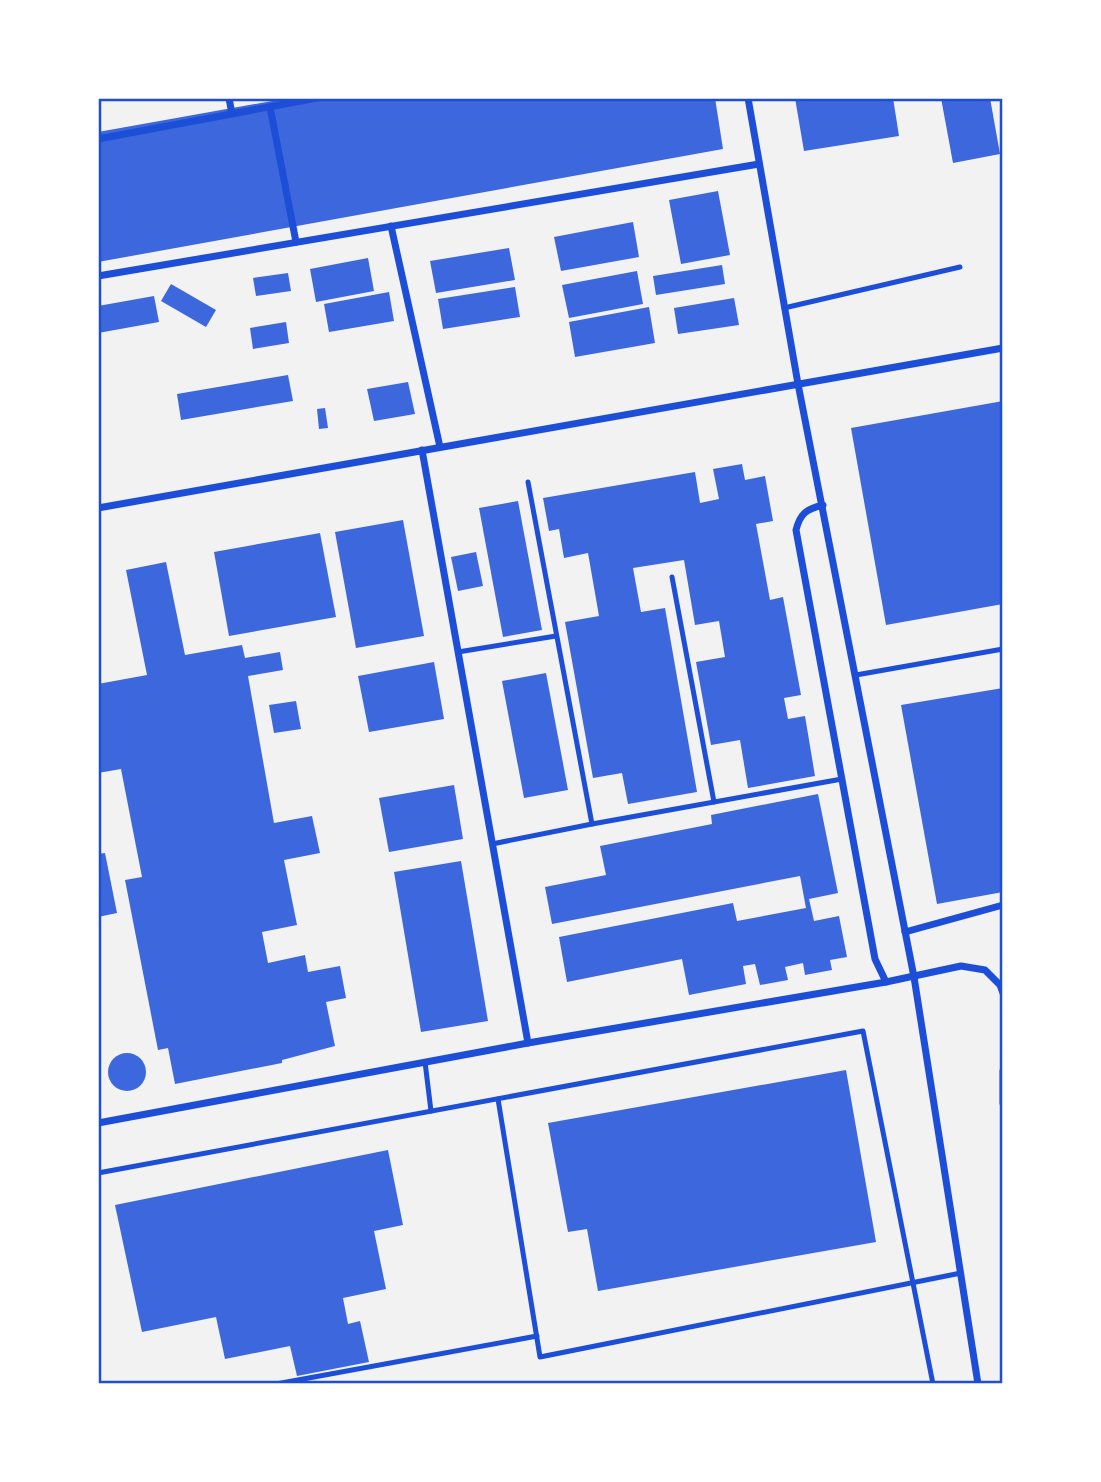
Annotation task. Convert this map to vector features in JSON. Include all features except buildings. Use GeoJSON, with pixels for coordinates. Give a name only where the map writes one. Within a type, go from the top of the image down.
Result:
{"type":"FeatureCollection","features":[{"type":"Feature","properties":{"kind":"street"},"geometry":{"type":"LineString","coordinates":[[229,98],[232,114]]}},
{"type":"Feature","properties":{"kind":"street"},"geometry":{"type":"LineString","coordinates":[[98,139],[317,98]]}},
{"type":"Feature","properties":{"kind":"street"},"geometry":{"type":"LineString","coordinates":[[748,98],[798,384],[914,976],[978,1384]]}},
{"type":"Feature","properties":{"kind":"street"},"geometry":{"type":"LineString","coordinates":[[271,107],[296,242]]}},
{"type":"Feature","properties":{"kind":"street"},"geometry":{"type":"LineString","coordinates":[[98,276],[759,164]]}},
{"type":"Feature","properties":{"kind":"street"},"geometry":{"type":"LineString","coordinates":[[391,226],[440,447]]}},
{"type":"Feature","properties":{"kind":"street"},"geometry":{"type":"LineString","coordinates":[[98,508],[1003,348]]}},
{"type":"Feature","properties":{"kind":"street"},"geometry":{"type":"LineString","coordinates":[[422,450],[528,1043]]}},
{"type":"Feature","properties":{"kind":"street"},"geometry":{"type":"LineString","coordinates":[[822,505],[808,509],[800,517],[796,530],[875,960],[886,982]]}},
{"type":"Feature","properties":{"kind":"street"},"geometry":{"type":"LineString","coordinates":[[905,932],[1003,905]]}},
{"type":"Feature","properties":{"kind":"street"},"geometry":{"type":"LineString","coordinates":[[98,1123],[528,1043],[886,982],[961,966],[985,970],[1001,989]]}},
{"type":"Feature","properties":{"kind":"street"},"geometry":{"type":"LineString","coordinates":[[1003,1071],[1003,1103]]}},
{"type":"Feature","properties":{"kind":"lane"},"geometry":{"type":"LineString","coordinates":[[785,308],[960,267]]}},
{"type":"Feature","properties":{"kind":"lane"},"geometry":{"type":"LineString","coordinates":[[528,482],[592,824]]}},
{"type":"Feature","properties":{"kind":"lane"},"geometry":{"type":"LineString","coordinates":[[672,577],[714,802]]}},
{"type":"Feature","properties":{"kind":"lane"},"geometry":{"type":"LineString","coordinates":[[458,652],[556,636]]}},
{"type":"Feature","properties":{"kind":"lane"},"geometry":{"type":"LineString","coordinates":[[856,675],[1003,649]]}},
{"type":"Feature","properties":{"kind":"lane"},"geometry":{"type":"LineString","coordinates":[[492,844],[842,779]]}},
{"type":"Feature","properties":{"kind":"lane"},"geometry":{"type":"LineString","coordinates":[[1001,989],[1003,976]]}},
{"type":"Feature","properties":{"kind":"lane"},"geometry":{"type":"LineString","coordinates":[[98,1173],[863,1031],[933,1384]]}},
{"type":"Feature","properties":{"kind":"lane"},"geometry":{"type":"LineString","coordinates":[[425,1062],[431,1111]]}},
{"type":"Feature","properties":{"kind":"lane"},"geometry":{"type":"LineString","coordinates":[[498,1099],[540,1357],[961,1273]]}},
{"type":"Feature","properties":{"kind":"lane"},"geometry":{"type":"LineString","coordinates":[[276,1384],[537,1336]]}}]}
